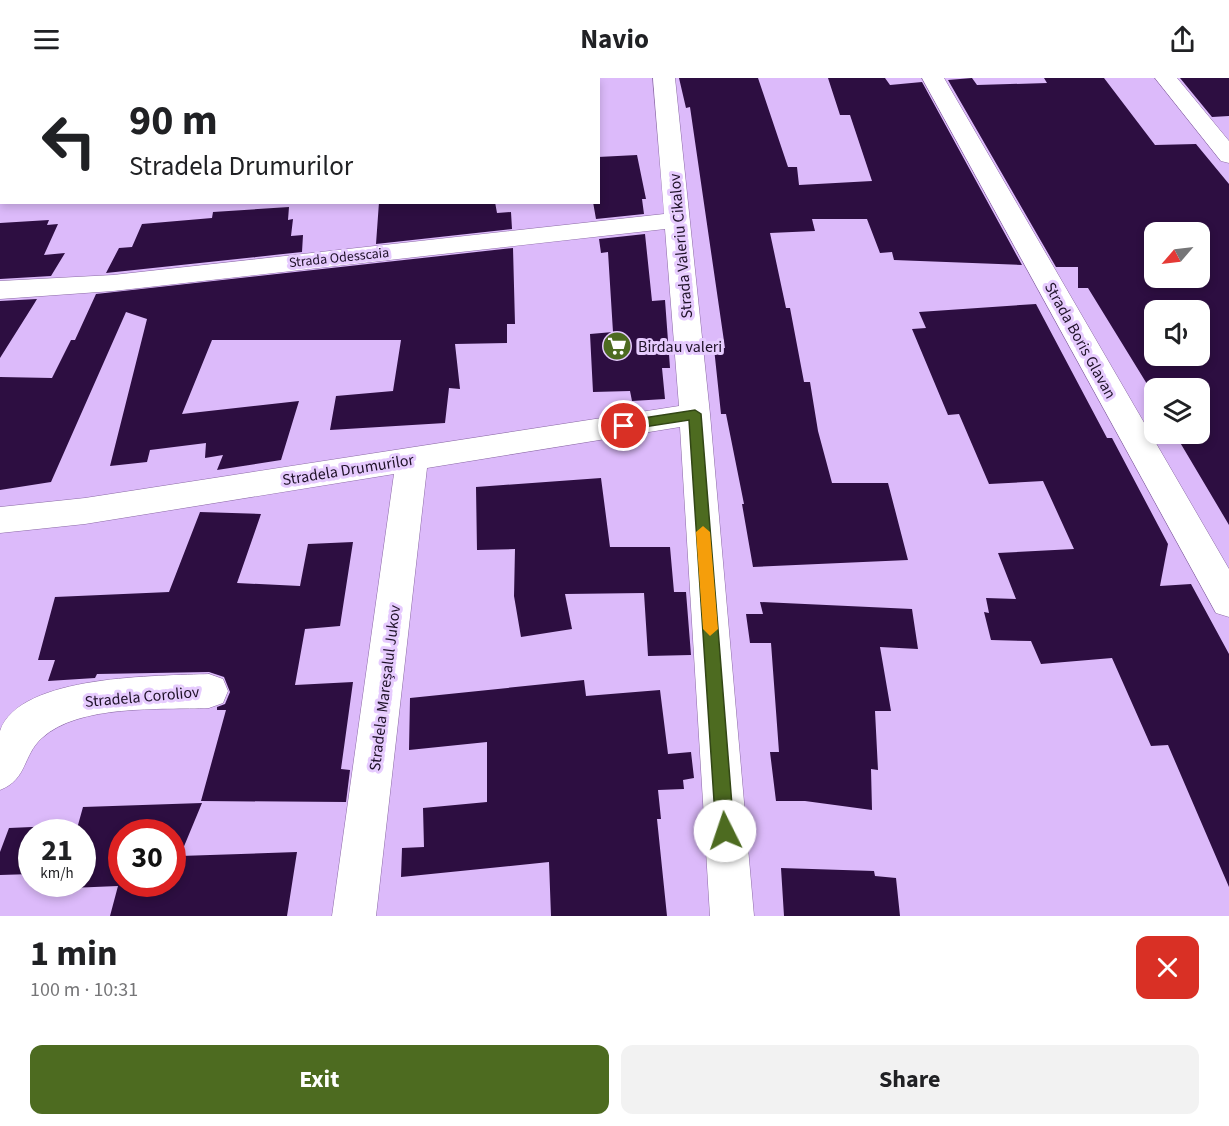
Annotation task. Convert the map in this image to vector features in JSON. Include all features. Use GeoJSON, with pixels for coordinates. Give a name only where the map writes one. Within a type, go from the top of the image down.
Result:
{"type":"FeatureCollection","features":[{"type":"Feature","properties":{"kind":"street","name":"Strada Valeriu Cikalov"},"geometry":{"type":"LineString","coordinates":[[664,78],[695,414],[732,916]]}},
{"type":"Feature","properties":{"kind":"street","name":"Strada Boris Glavan"},"geometry":{"type":"LineString","coordinates":[[933,78],[1229,602]]}},
{"type":"Feature","properties":{"kind":"street"},"geometry":{"type":"LineString","coordinates":[[1166,78],[1229,156]]}},
{"type":"Feature","properties":{"kind":"street","name":"Strada Odesscaia"},"geometry":{"type":"LineString","coordinates":[[0,290],[113,283],[678,220]]}},
{"type":"Feature","properties":{"kind":"street","name":"Stradela Drumurilor"},"geometry":{"type":"LineString","coordinates":[[0,520],[85,511],[695,414]]}},
{"type":"Feature","properties":{"kind":"street","name":"Stradela Mareșalul Jukov"},"geometry":{"type":"LineString","coordinates":[[354,916],[412,459]]}},
{"type":"Feature","properties":{"kind":"street","name":"Stradela Coroliov"},"geometry":{"type":"LineString","coordinates":[[0,771],[27,726],[46,711],[69,703],[99,698],[209,691]]}},
{"type":"Feature","properties":{"kind":"building"},"geometry":{"type":"Polygon","coordinates":[[[679,78],[758,78],[788,167],[797,167],[799,185],[872,181],[850,115],[840,115],[828,78],[885,78],[890,85],[922,82],[1022,265],[894,260],[892,252],[880,253],[867,219],[812,219],[815,231],[770,233],[786,308],[790,308],[804,382],[810,382],[818,431],[832,483],[888,483],[908,560],[753,567],[742,504],[744,504],[726,414],[721,414],[714,348],[725,348],[690,107],[686,108],[679,78]]]}},
{"type":"Feature","properties":{"kind":"building"},"geometry":{"type":"Polygon","coordinates":[[[972,78],[977,85],[1047,83],[1044,78],[1104,78],[1155,145],[1196,144],[1229,184],[1229,525],[1181,444],[1210,444],[1210,378],[1144,379],[1088,288],[1078,288],[1078,267],[1056,267],[948,80],[972,78]]]}},
{"type":"Feature","properties":{"kind":"building"},"geometry":{"type":"Polygon","coordinates":[[[1180,78],[1229,78],[1229,116],[1212,117],[1180,78]]]}},
{"type":"Feature","properties":{"kind":"building"},"geometry":{"type":"Polygon","coordinates":[[[637,155],[646,199],[642,199],[644,214],[596,219],[593,204],[600,204],[600,157],[637,155]]]}},
{"type":"Feature","properties":{"kind":"building"},"geometry":{"type":"Polygon","coordinates":[[[379,204],[495,204],[497,213],[511,212],[512,229],[376,244],[379,204]]]}},
{"type":"Feature","properties":{"kind":"building"},"geometry":{"type":"Polygon","coordinates":[[[289,207],[288,220],[293,219],[291,236],[303,235],[302,252],[106,273],[119,248],[132,247],[142,224],[212,218],[213,212],[289,207]]]}},
{"type":"Feature","properties":{"kind":"building"},"geometry":{"type":"Polygon","coordinates":[[[49,220],[47,225],[58,224],[44,255],[65,253],[51,276],[0,279],[0,223],[49,220]]]}},
{"type":"Feature","properties":{"kind":"building"},"geometry":{"type":"Polygon","coordinates":[[[645,234],[652,301],[665,300],[670,368],[662,368],[665,399],[632,401],[630,391],[593,392],[590,334],[613,332],[608,252],[601,253],[599,239],[645,234]]]}},
{"type":"Feature","properties":{"kind":"building"},"geometry":{"type":"Polygon","coordinates":[[[513,248],[515,324],[507,324],[507,343],[455,344],[460,389],[449,388],[445,423],[330,430],[336,396],[393,391],[401,340],[212,340],[182,414],[299,401],[281,460],[217,470],[223,455],[205,458],[206,443],[150,450],[147,462],[110,466],[147,319],[126,312],[51,482],[0,490],[0,377],[52,378],[71,340],[75,340],[96,294],[513,248]]]}},
{"type":"Feature","properties":{"kind":"building"},"geometry":{"type":"Polygon","coordinates":[[[37,299],[34,304],[0,358],[0,301],[37,299]]]}},
{"type":"Feature","properties":{"kind":"building"},"geometry":{"type":"Polygon","coordinates":[[[1036,304],[1107,438],[1112,438],[1168,544],[1160,586],[1191,584],[1229,654],[1229,887],[1168,745],[1151,746],[1112,658],[1041,664],[1031,641],[991,640],[984,612],[989,613],[986,598],[1016,599],[998,553],[1074,549],[1043,481],[989,484],[959,414],[948,415],[912,329],[926,328],[919,312],[1036,304]]]}},
{"type":"Feature","properties":{"kind":"building"},"geometry":{"type":"Polygon","coordinates":[[[601,478],[610,547],[670,547],[674,592],[686,592],[691,655],[648,656],[644,593],[565,594],[572,629],[521,637],[514,596],[515,549],[477,550],[476,487],[601,478]]]}},
{"type":"Feature","properties":{"kind":"building"},"geometry":{"type":"Polygon","coordinates":[[[200,512],[261,514],[237,583],[300,586],[308,544],[353,542],[340,626],[305,629],[295,685],[353,682],[341,769],[350,770],[346,802],[201,801],[226,710],[217,710],[217,707],[225,704],[230,692],[224,677],[209,672],[97,674],[95,678],[48,681],[55,660],[38,660],[55,597],[169,592],[200,512]]]}},
{"type":"Feature","properties":{"kind":"building"},"geometry":{"type":"Polygon","coordinates":[[[760,602],[912,609],[918,649],[880,647],[891,711],[875,711],[878,770],[871,769],[872,810],[805,801],[776,801],[770,752],[779,752],[771,643],[750,643],[746,614],[763,614],[760,602]]]}},
{"type":"Feature","properties":{"kind":"building"},"geometry":{"type":"Polygon","coordinates":[[[584,680],[586,696],[660,690],[668,754],[691,752],[694,778],[683,780],[684,789],[658,790],[661,819],[657,819],[667,916],[551,916],[549,862],[401,877],[402,848],[424,847],[423,808],[487,802],[487,742],[409,750],[410,698],[584,680]]]}},
{"type":"Feature","properties":{"kind":"building"},"geometry":{"type":"Polygon","coordinates":[[[202,803],[186,842],[186,819],[108,819],[108,886],[96,887],[96,819],[80,819],[83,807],[202,803]]]}},
{"type":"Feature","properties":{"kind":"building"},"geometry":{"type":"Polygon","coordinates":[[[9,828],[18,828],[18,874],[0,875],[0,852],[9,828]]]}},
{"type":"Feature","properties":{"kind":"building"},"geometry":{"type":"Polygon","coordinates":[[[297,852],[287,916],[110,916],[115,897],[186,897],[186,856],[297,852]]]}},
{"type":"Feature","properties":{"kind":"building"},"geometry":{"type":"Polygon","coordinates":[[[781,868],[874,871],[875,876],[896,878],[900,916],[784,916],[781,868]]]}},
{"type":"Feature","properties":{"kind":"slow traffic"},"geometry":{"type":"LineString","coordinates":[[703,532],[710,629]]}},
{"type":"Feature","properties":{"kind":"place","name":"Birdau valeri"},"geometry":{"type":"Point","coordinates":[617,346]}},
{"type":"Feature","properties":{"kind":"route"},"geometry":{"type":"LineString","coordinates":[[624,426],[695,414],[725,831]]}}]}
